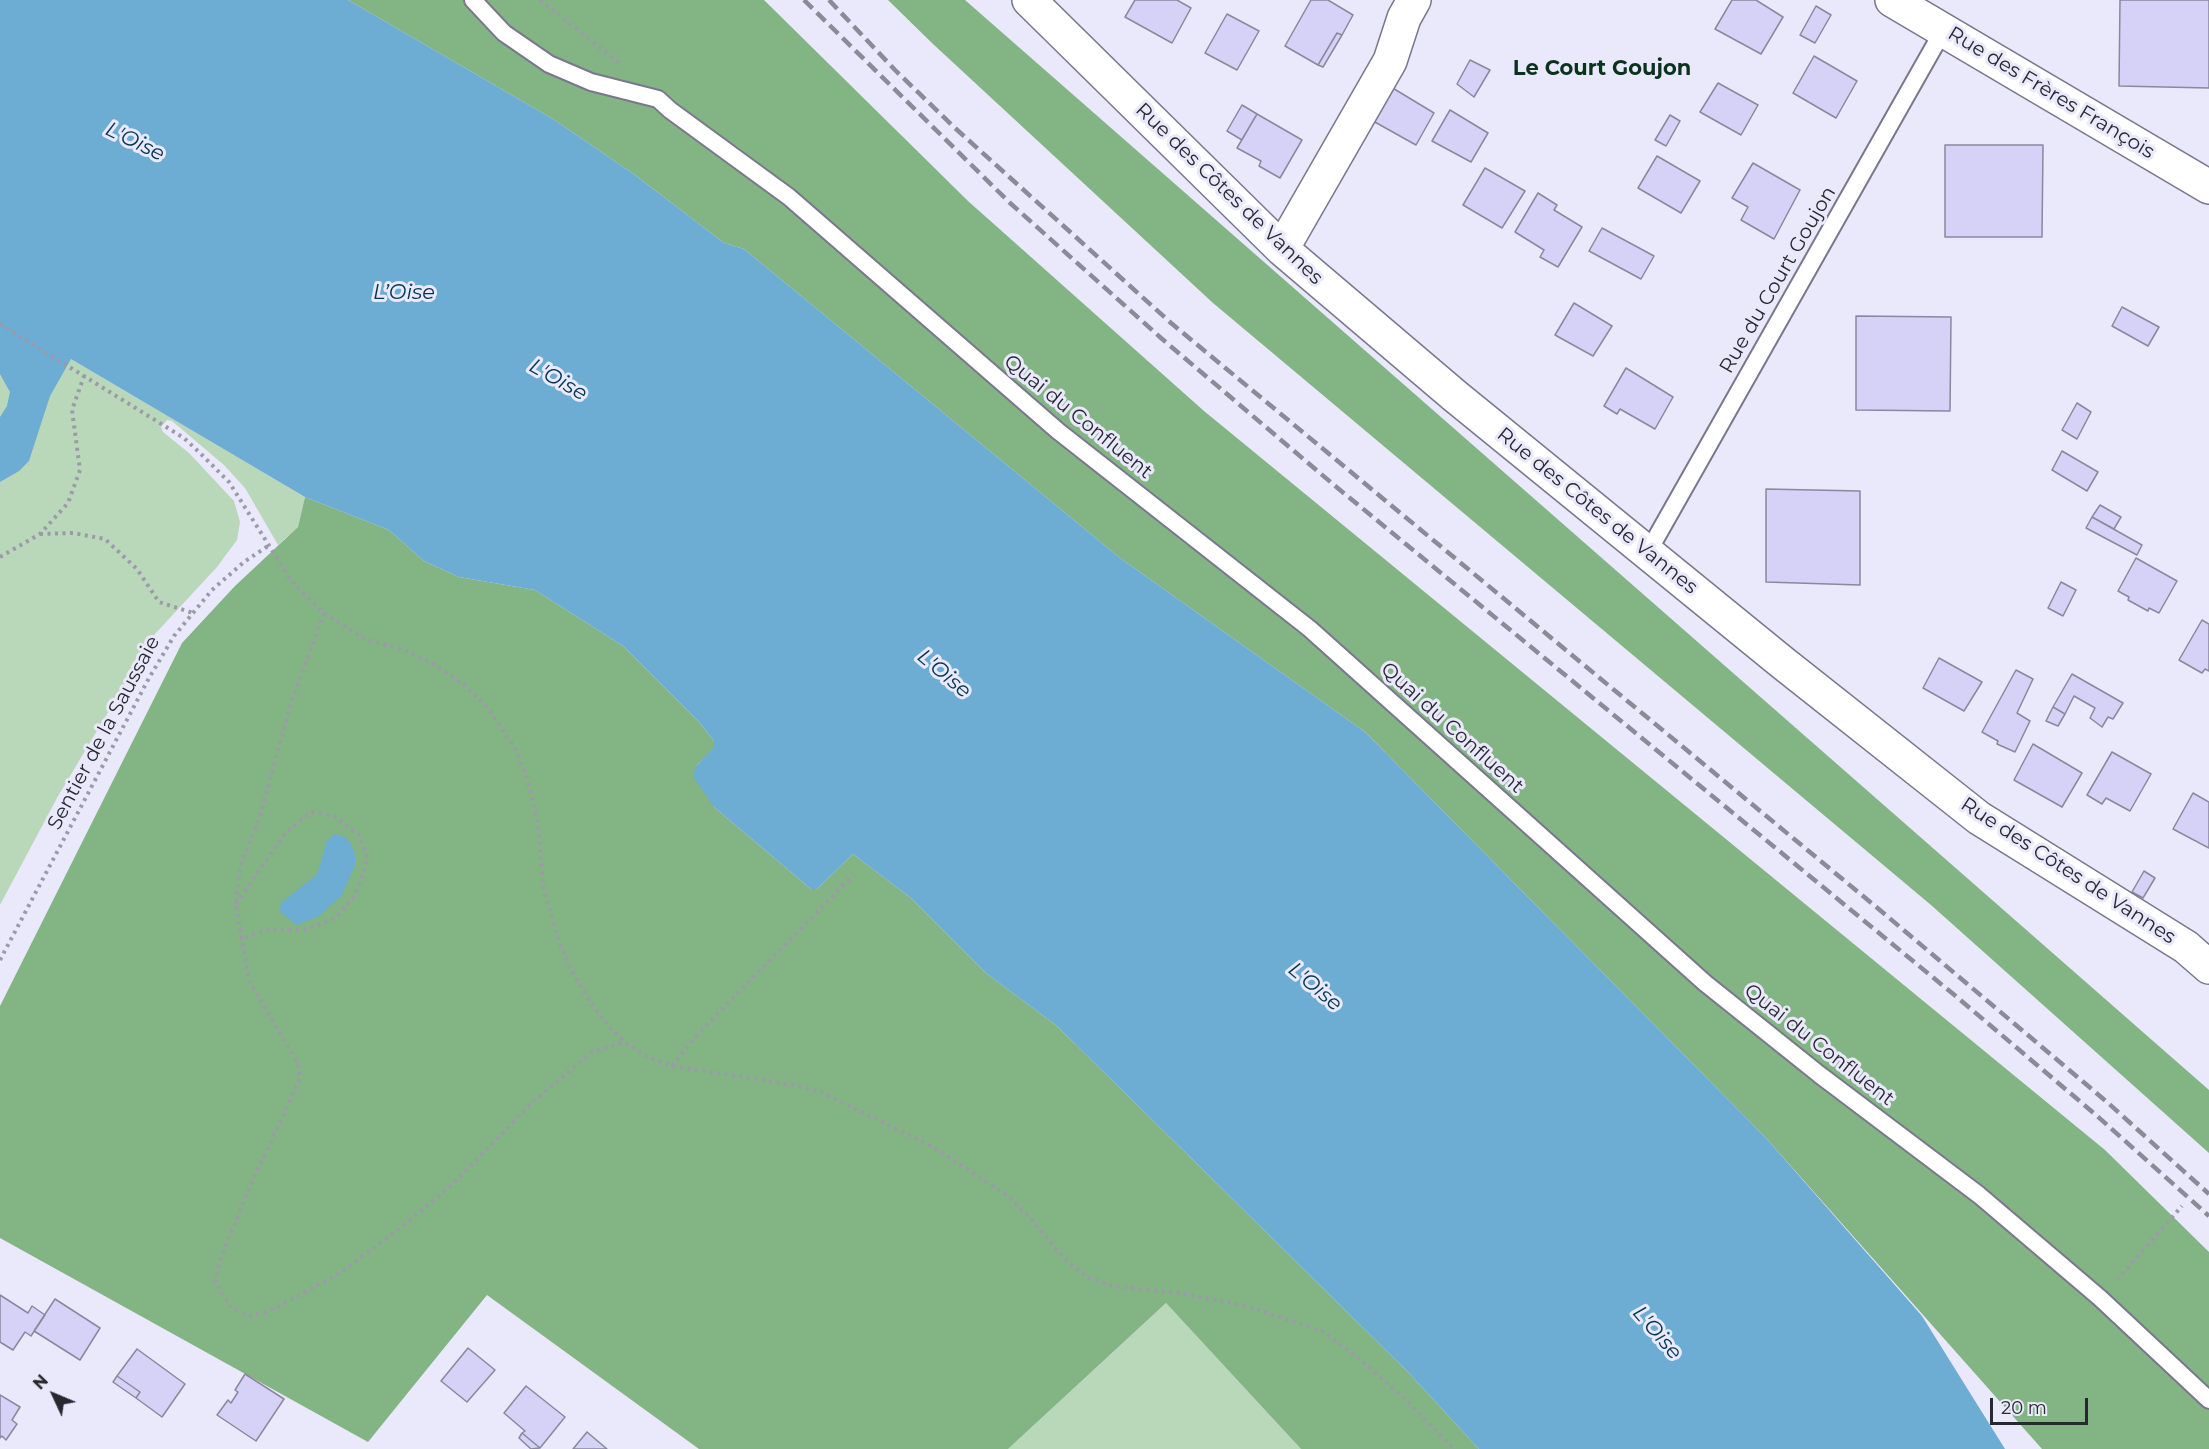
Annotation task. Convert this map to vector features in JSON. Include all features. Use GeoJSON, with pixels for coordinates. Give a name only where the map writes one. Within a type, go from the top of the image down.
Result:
{"type":"FeatureCollection","features":[{"type":"Feature","properties":{"kind":"street","name":"Rue des Côtes de Vannes"},"geometry":{"type":"LineString","coordinates":[[1029,0],[1282,249],[1455,396],[1979,818],[2186,947],[2209,967]]}},
{"type":"Feature","properties":{"kind":"street"},"geometry":{"type":"LineString","coordinates":[[1282,249],[1390,61],[1404,18],[1414,0]]}},
{"type":"Feature","properties":{"kind":"street","name":"Rue des Frères François"},"geometry":{"type":"LineString","coordinates":[[1892,0],[2209,187]]}},
{"type":"Feature","properties":{"kind":"lane","name":"Quai du Confluent"},"geometry":{"type":"LineString","coordinates":[[473,0],[504,33],[549,64],[591,82],[658,99],[789,197],[1058,431],[1310,629],[1705,983],[1820,1075],[1979,1195],[2100,1298],[2209,1400]]}},
{"type":"Feature","properties":{"kind":"lane","name":"Rue du Court Goujon"},"geometry":{"type":"LineString","coordinates":[[1648,552],[1944,29]]}},
{"type":"Feature","properties":{"kind":"path"},"geometry":{"type":"LineString","coordinates":[[540,0],[588,36],[658,99]]}},
{"type":"Feature","properties":{"kind":"path"},"geometry":{"type":"LineString","coordinates":[[0,324],[184,438],[229,482],[292,582],[324,613],[364,639],[403,649],[433,664],[463,684],[489,709],[517,752],[530,788],[538,824],[543,886],[564,953],[589,1000],[609,1027],[624,1042],[648,1057],[672,1066],[794,1085],[822,1093],[935,1148],[1009,1197],[1065,1259],[1086,1277],[1112,1286],[1179,1293],[1250,1307],[1322,1331],[1385,1381],[1454,1449]]}},
{"type":"Feature","properties":{"kind":"path"},"geometry":{"type":"LineString","coordinates":[[0,557],[40,534],[68,503],[80,470],[72,410],[78,387],[84,376]]}},
{"type":"Feature","properties":{"kind":"path"},"geometry":{"type":"LineString","coordinates":[[40,534],[73,532],[105,539],[137,569],[159,602],[193,613]]}},
{"type":"Feature","properties":{"kind":"path","name":"Sentier de la Saussaie"},"geometry":{"type":"LineString","coordinates":[[0,960],[149,678],[174,636],[220,583],[268,546]]}},
{"type":"Feature","properties":{"kind":"path"},"geometry":{"type":"LineString","coordinates":[[324,613],[292,700],[259,819],[240,867],[236,904],[240,940],[249,981],[298,1064],[300,1079],[248,1191],[221,1258],[215,1281],[232,1309],[251,1316],[276,1308],[340,1273],[394,1233],[452,1185],[534,1100],[592,1052],[624,1042]]}},
{"type":"Feature","properties":{"kind":"path"},"geometry":{"type":"LineString","coordinates":[[236,904],[286,832],[311,812],[334,816],[359,835],[368,859],[355,895],[335,920],[304,930],[269,928],[240,940]]}},
{"type":"Feature","properties":{"kind":"path"},"geometry":{"type":"LineString","coordinates":[[672,1066],[700,1031],[853,875]]}},
{"type":"Feature","properties":{"kind":"path"},"geometry":{"type":"LineString","coordinates":[[2100,1298],[2182,1206]]}},
{"type":"Feature","properties":{"kind":"green space"},"geometry":{"type":"Polygon","coordinates":[[[348,0],[764,0],[968,201],[1204,411],[2105,1150],[2209,1252],[2209,1449],[2042,1449],[1766,1138],[1365,732],[1120,558],[744,249],[724,243],[635,175],[553,119],[348,0]]]}},
{"type":"Feature","properties":{"kind":"green space"},"geometry":{"type":"Polygon","coordinates":[[[888,0],[965,0],[2209,1090],[2209,1153],[1931,905],[1213,303],[888,0]]]}},
{"type":"Feature","properties":{"kind":"green space"},"geometry":{"type":"Polygon","coordinates":[[[0,317],[305,497],[298,527],[278,545],[245,488],[224,465],[172,421],[167,420],[161,427],[163,432],[189,453],[234,501],[240,522],[237,540],[217,567],[154,635],[57,798],[0,905],[0,317]]]}},
{"type":"Feature","properties":{"kind":"green space"},"geometry":{"type":"Polygon","coordinates":[[[305,497],[389,530],[424,561],[459,577],[535,590],[623,646],[700,723],[714,741],[715,747],[697,765],[714,807],[811,889],[817,889],[853,854],[911,898],[986,973],[1057,1026],[1408,1372],[1479,1449],[1301,1449],[1166,1303],[1008,1449],[699,1449],[487,1295],[368,1442],[0,1238],[0,1006],[182,643],[235,586],[298,527],[305,497]]]}},
{"type":"Feature","properties":{"kind":"green space"},"geometry":{"type":"Polygon","coordinates":[[[1166,1303],[1301,1449],[1008,1449],[1166,1303]]]}},
{"type":"Feature","properties":{"kind":"water","name":"L’Oise"},"geometry":{"type":"Polygon","coordinates":[[[0,0],[348,0],[553,119],[635,175],[724,243],[744,249],[1120,558],[1365,732],[1766,1138],[1922,1316],[2005,1449],[1479,1449],[1408,1372],[1057,1026],[986,973],[911,898],[853,854],[817,889],[811,889],[714,807],[693,776],[697,765],[714,747],[714,741],[700,723],[623,646],[535,590],[459,577],[424,561],[389,530],[305,497],[71,359],[50,396],[29,461],[19,471],[0,482],[0,417],[7,406],[10,392],[0,374],[0,0]]]}},
{"type":"Feature","properties":{"kind":"water"},"geometry":{"type":"Polygon","coordinates":[[[334,834],[345,837],[351,844],[355,854],[355,865],[342,895],[319,916],[297,925],[280,912],[281,903],[314,877],[319,870],[326,842],[334,834]]]}},
{"type":"Feature","properties":{"kind":"building"},"geometry":{"type":"Polygon","coordinates":[[[1135,0],[1177,0],[1191,8],[1172,43],[1125,17],[1135,0]]]}},
{"type":"Feature","properties":{"kind":"building"},"geometry":{"type":"Polygon","coordinates":[[[1311,0],[1328,0],[1353,15],[1342,35],[1337,33],[1318,65],[1285,46],[1311,0]]]}},
{"type":"Feature","properties":{"kind":"building"},"geometry":{"type":"Polygon","coordinates":[[[1732,0],[1756,0],[1783,17],[1761,54],[1715,29],[1732,0]]]}},
{"type":"Feature","properties":{"kind":"building"},"geometry":{"type":"Polygon","coordinates":[[[2120,0],[2209,0],[2209,88],[2119,86],[2120,0]]]}},
{"type":"Feature","properties":{"kind":"building"},"geometry":{"type":"Polygon","coordinates":[[[1816,6],[1831,15],[1815,43],[1800,35],[1816,6]]]}},
{"type":"Feature","properties":{"kind":"building"},"geometry":{"type":"Polygon","coordinates":[[[1227,14],[1259,31],[1237,70],[1205,53],[1227,14]]]}},
{"type":"Feature","properties":{"kind":"building"},"geometry":{"type":"Polygon","coordinates":[[[1337,33],[1342,35],[1323,67],[1318,65],[1337,33]]]}},
{"type":"Feature","properties":{"kind":"building"},"geometry":{"type":"Polygon","coordinates":[[[1814,56],[1857,81],[1836,118],[1793,93],[1814,56]]]}},
{"type":"Feature","properties":{"kind":"building"},"geometry":{"type":"Polygon","coordinates":[[[1470,60],[1490,70],[1474,97],[1457,84],[1470,60]]]}},
{"type":"Feature","properties":{"kind":"building"},"geometry":{"type":"Polygon","coordinates":[[[1718,83],[1758,105],[1741,135],[1700,112],[1718,83]]]}},
{"type":"Feature","properties":{"kind":"building"},"geometry":{"type":"Polygon","coordinates":[[[1391,87],[1434,113],[1416,145],[1373,121],[1391,87]]]}},
{"type":"Feature","properties":{"kind":"building"},"geometry":{"type":"Polygon","coordinates":[[[1242,105],[1257,114],[1242,140],[1227,131],[1242,105]]]}},
{"type":"Feature","properties":{"kind":"building"},"geometry":{"type":"Polygon","coordinates":[[[1450,110],[1488,133],[1471,162],[1432,141],[1450,110]]]}},
{"type":"Feature","properties":{"kind":"building"},"geometry":{"type":"Polygon","coordinates":[[[1257,114],[1302,140],[1280,178],[1259,166],[1261,161],[1237,148],[1257,114]]]}},
{"type":"Feature","properties":{"kind":"building"},"geometry":{"type":"Polygon","coordinates":[[[1670,115],[1680,121],[1666,146],[1655,140],[1670,115]]]}},
{"type":"Feature","properties":{"kind":"building"},"geometry":{"type":"Polygon","coordinates":[[[1945,145],[2043,145],[2042,237],[1945,237],[1945,145]]]}},
{"type":"Feature","properties":{"kind":"building"},"geometry":{"type":"Polygon","coordinates":[[[1657,156],[1700,181],[1681,213],[1638,188],[1657,156]]]}},
{"type":"Feature","properties":{"kind":"building"},"geometry":{"type":"Polygon","coordinates":[[[1753,163],[1800,190],[1774,239],[1741,220],[1748,207],[1732,198],[1753,163]]]}},
{"type":"Feature","properties":{"kind":"building"},"geometry":{"type":"Polygon","coordinates":[[[1485,168],[1525,191],[1502,228],[1463,205],[1485,168]]]}},
{"type":"Feature","properties":{"kind":"building"},"geometry":{"type":"Polygon","coordinates":[[[1538,193],[1557,205],[1554,210],[1582,227],[1558,267],[1540,257],[1544,250],[1515,232],[1538,193]]]}},
{"type":"Feature","properties":{"kind":"building"},"geometry":{"type":"Polygon","coordinates":[[[1602,228],[1654,256],[1641,279],[1589,251],[1602,228]]]}},
{"type":"Feature","properties":{"kind":"building"},"geometry":{"type":"Polygon","coordinates":[[[1574,303],[1612,326],[1593,356],[1555,335],[1574,303]]]}},
{"type":"Feature","properties":{"kind":"building"},"geometry":{"type":"Polygon","coordinates":[[[2122,307],[2159,327],[2148,346],[2112,326],[2122,307]]]}},
{"type":"Feature","properties":{"kind":"building"},"geometry":{"type":"Polygon","coordinates":[[[1856,316],[1951,317],[1950,411],[1856,410],[1856,316]]]}},
{"type":"Feature","properties":{"kind":"building"},"geometry":{"type":"Polygon","coordinates":[[[1626,368],[1673,397],[1655,429],[1620,409],[1617,414],[1604,406],[1626,368]]]}},
{"type":"Feature","properties":{"kind":"building"},"geometry":{"type":"Polygon","coordinates":[[[2077,403],[2091,412],[2077,439],[2062,430],[2077,403]]]}},
{"type":"Feature","properties":{"kind":"building"},"geometry":{"type":"Polygon","coordinates":[[[2062,451],[2098,472],[2087,491],[2052,470],[2062,451]]]}},
{"type":"Feature","properties":{"kind":"building"},"geometry":{"type":"Polygon","coordinates":[[[1766,489],[1860,491],[1860,585],[1766,582],[1766,489]]]}},
{"type":"Feature","properties":{"kind":"building"},"geometry":{"type":"Polygon","coordinates":[[[2100,505],[2121,517],[2114,529],[2092,517],[2100,505]]]}},
{"type":"Feature","properties":{"kind":"building"},"geometry":{"type":"Polygon","coordinates":[[[2092,517],[2142,545],[2137,555],[2086,528],[2092,517]]]}},
{"type":"Feature","properties":{"kind":"building"},"geometry":{"type":"Polygon","coordinates":[[[2136,558],[2177,581],[2159,613],[2149,608],[2148,611],[2128,600],[2129,597],[2118,591],[2136,558]]]}},
{"type":"Feature","properties":{"kind":"building"},"geometry":{"type":"Polygon","coordinates":[[[2061,582],[2076,590],[2063,616],[2048,608],[2061,582]]]}},
{"type":"Feature","properties":{"kind":"building"},"geometry":{"type":"Polygon","coordinates":[[[2202,620],[2209,624],[2209,671],[2205,669],[2202,673],[2179,660],[2202,620]]]}},
{"type":"Feature","properties":{"kind":"building"},"geometry":{"type":"Polygon","coordinates":[[[1939,658],[1982,682],[1964,711],[1923,688],[1939,658]]]}},
{"type":"Feature","properties":{"kind":"building"},"geometry":{"type":"Polygon","coordinates":[[[2016,670],[2033,679],[2017,713],[2030,721],[2015,752],[1997,744],[1998,741],[1982,732],[2016,670]]]}},
{"type":"Feature","properties":{"kind":"building"},"geometry":{"type":"Polygon","coordinates":[[[2072,674],[2123,703],[2113,719],[2108,717],[2102,727],[2090,718],[2095,708],[2074,696],[2065,714],[2053,707],[2072,674]]]}},
{"type":"Feature","properties":{"kind":"building"},"geometry":{"type":"Polygon","coordinates":[[[2053,707],[2065,714],[2058,726],[2046,721],[2053,707]]]}},
{"type":"Feature","properties":{"kind":"building"},"geometry":{"type":"Polygon","coordinates":[[[2033,744],[2082,773],[2062,807],[2014,780],[2033,744]]]}},
{"type":"Feature","properties":{"kind":"building"},"geometry":{"type":"Polygon","coordinates":[[[2112,752],[2151,774],[2130,811],[2106,798],[2102,804],[2087,795],[2112,752]]]}},
{"type":"Feature","properties":{"kind":"building"},"geometry":{"type":"Polygon","coordinates":[[[2193,793],[2209,802],[2209,848],[2173,829],[2193,793]]]}},
{"type":"Feature","properties":{"kind":"building"},"geometry":{"type":"Polygon","coordinates":[[[2144,871],[2155,878],[2143,898],[2132,892],[2144,871]]]}},
{"type":"Feature","properties":{"kind":"building"},"geometry":{"type":"Polygon","coordinates":[[[0,1295],[28,1313],[32,1306],[45,1315],[31,1336],[25,1332],[13,1350],[0,1342],[0,1295]]]}},
{"type":"Feature","properties":{"kind":"building"},"geometry":{"type":"Polygon","coordinates":[[[55,1299],[100,1328],[80,1360],[34,1331],[55,1299]]]}},
{"type":"Feature","properties":{"kind":"building"},"geometry":{"type":"Polygon","coordinates":[[[468,1348],[495,1370],[467,1402],[441,1381],[468,1348]]]}},
{"type":"Feature","properties":{"kind":"building"},"geometry":{"type":"Polygon","coordinates":[[[137,1349],[185,1384],[162,1417],[136,1398],[140,1392],[117,1376],[137,1349]]]}},
{"type":"Feature","properties":{"kind":"building"},"geometry":{"type":"Polygon","coordinates":[[[245,1374],[284,1399],[256,1441],[217,1415],[228,1400],[231,1403],[238,1392],[235,1390],[245,1374]]]}},
{"type":"Feature","properties":{"kind":"building"},"geometry":{"type":"Polygon","coordinates":[[[117,1376],[140,1392],[136,1398],[113,1382],[117,1376]]]}},
{"type":"Feature","properties":{"kind":"building"},"geometry":{"type":"Polygon","coordinates":[[[526,1386],[565,1417],[540,1448],[504,1413],[526,1386]]]}},
{"type":"Feature","properties":{"kind":"building"},"geometry":{"type":"Polygon","coordinates":[[[0,1395],[20,1407],[12,1420],[17,1424],[6,1440],[2,1436],[0,1438],[0,1395]]]}},
{"type":"Feature","properties":{"kind":"building"},"geometry":{"type":"Polygon","coordinates":[[[587,1432],[607,1449],[573,1449],[587,1432]]]}},
{"type":"Feature","properties":{"kind":"building"},"geometry":{"type":"Polygon","coordinates":[[[522,1433],[540,1448],[531,1449],[519,1438],[522,1433]]]}},
{"type":"Feature","properties":{"kind":"railway"},"geometry":{"type":"LineString","coordinates":[[804,0],[1010,203],[1161,338],[1334,485],[1958,998],[2096,1115],[2209,1216]]}},
{"type":"Feature","properties":{"kind":"railway"},"geometry":{"type":"LineString","coordinates":[[829,0],[895,70],[955,128],[1171,323],[1881,911],[2107,1102],[2209,1194]]}},
{"type":"Feature","properties":{"kind":"district","name":"Le Court Goujon"},"geometry":{"type":"Point","coordinates":[1602,69]}},
{"type":"Feature","properties":{"kind":"water label","name":"L'Oise"},"geometry":{"type":"Point","coordinates":[135,142]}},
{"type":"Feature","properties":{"kind":"water label","name":"L'Oise"},"geometry":{"type":"Point","coordinates":[558,380]}},
{"type":"Feature","properties":{"kind":"water label","name":"L'Oise"},"geometry":{"type":"Point","coordinates":[944,674]}},
{"type":"Feature","properties":{"kind":"water label","name":"L'Oise"},"geometry":{"type":"Point","coordinates":[1315,987]}},
{"type":"Feature","properties":{"kind":"water label","name":"L'Oise"},"geometry":{"type":"Point","coordinates":[1657,1333]}}]}
